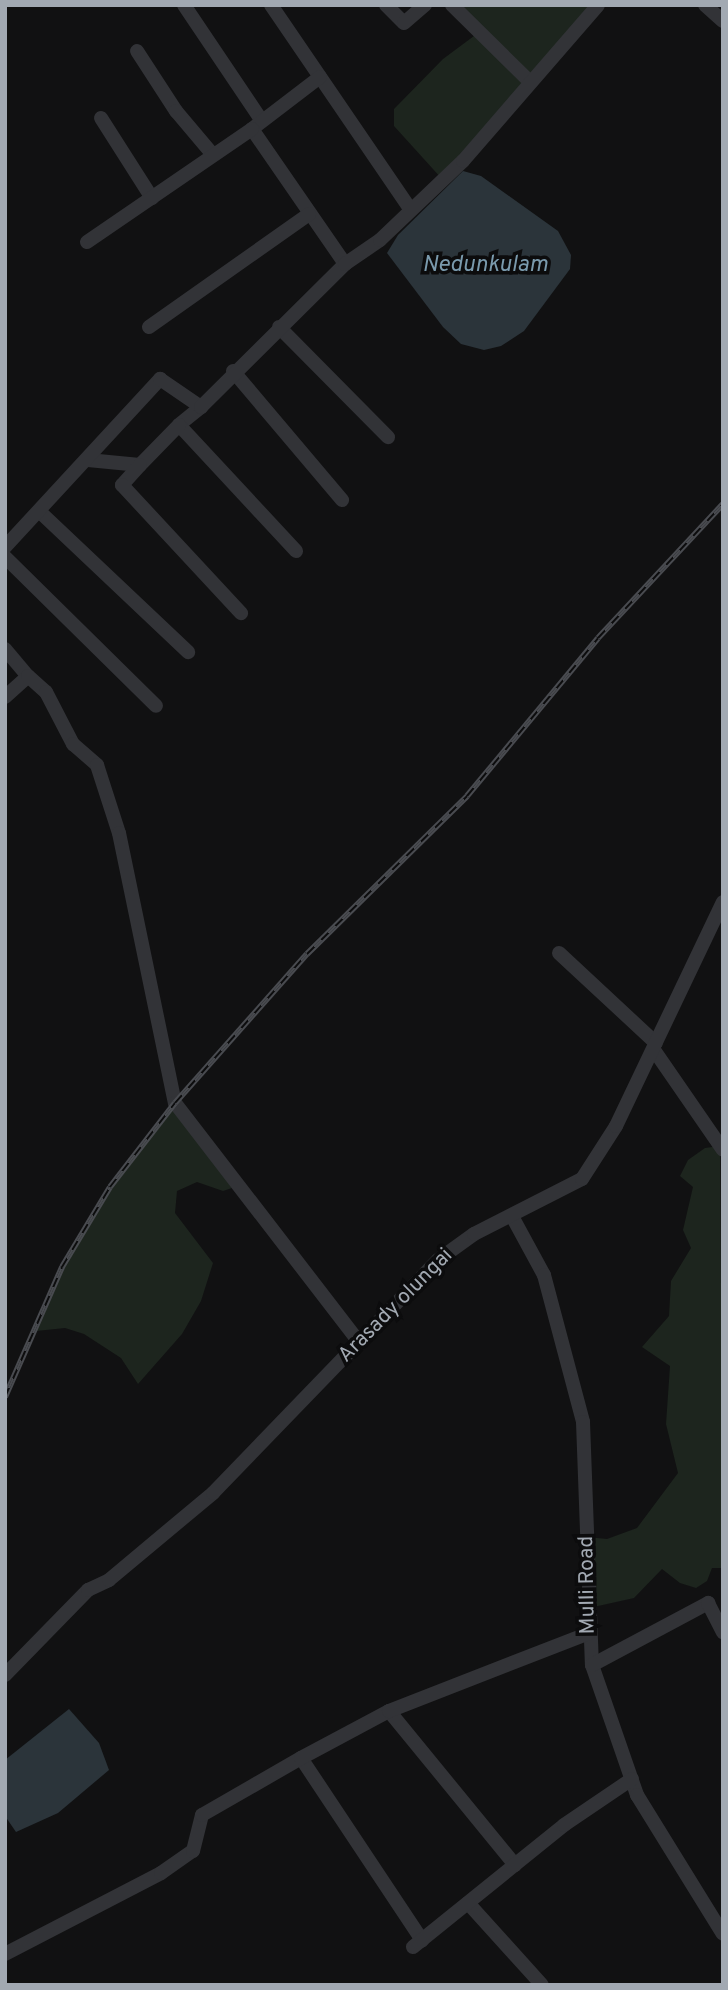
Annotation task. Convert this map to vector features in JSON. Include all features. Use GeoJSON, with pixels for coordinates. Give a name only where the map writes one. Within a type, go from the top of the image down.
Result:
{"type":"FeatureCollection","features":[{"type":"Feature","properties":{"kind":"street"},"geometry":{"type":"LineString","coordinates":[[184,5],[309,214],[345,264]]}},
{"type":"Feature","properties":{"kind":"street"},"geometry":{"type":"LineString","coordinates":[[271,5],[410,209]]}},
{"type":"Feature","properties":{"kind":"street"},"geometry":{"type":"LineString","coordinates":[[386,5],[404,23],[425,5]]}},
{"type":"Feature","properties":{"kind":"street"},"geometry":{"type":"LineString","coordinates":[[452,5],[529,80]]}},
{"type":"Feature","properties":{"kind":"street"},"geometry":{"type":"LineString","coordinates":[[241,613],[122,485],[179,425],[201,407],[233,371],[345,264],[380,240],[463,161],[529,80],[598,5]]}},
{"type":"Feature","properties":{"kind":"street"},"geometry":{"type":"LineString","coordinates":[[705,5],[723,21]]}},
{"type":"Feature","properties":{"kind":"street"},"geometry":{"type":"LineString","coordinates":[[137,51],[176,111],[213,155]]}},
{"type":"Feature","properties":{"kind":"street"},"geometry":{"type":"LineString","coordinates":[[87,242],[213,155],[320,76]]}},
{"type":"Feature","properties":{"kind":"street"},"geometry":{"type":"LineString","coordinates":[[101,118],[152,198]]}},
{"type":"Feature","properties":{"kind":"street"},"geometry":{"type":"LineString","coordinates":[[149,327],[309,214]]}},
{"type":"Feature","properties":{"kind":"street"},"geometry":{"type":"LineString","coordinates":[[279,327],[388,437]]}},
{"type":"Feature","properties":{"kind":"street"},"geometry":{"type":"LineString","coordinates":[[233,371],[342,500]]}},
{"type":"Feature","properties":{"kind":"street"},"geometry":{"type":"LineString","coordinates":[[5,547],[160,379],[201,407]]}},
{"type":"Feature","properties":{"kind":"street"},"geometry":{"type":"LineString","coordinates":[[179,425],[296,551]]}},
{"type":"Feature","properties":{"kind":"street"},"geometry":{"type":"LineString","coordinates":[[88,460],[140,465]]}},
{"type":"Feature","properties":{"kind":"street"},"geometry":{"type":"LineString","coordinates":[[40,512],[188,652]]}},
{"type":"Feature","properties":{"kind":"street"},"geometry":{"type":"LineString","coordinates":[[5,556],[156,706]]}},
{"type":"Feature","properties":{"kind":"street"},"geometry":{"type":"LineString","coordinates":[[5,649],[46,692],[73,744],[97,765],[104,779],[154,988],[175,1102],[358,1340]]}},
{"type":"Feature","properties":{"kind":"street"},"geometry":{"type":"LineString","coordinates":[[5,697],[28,676]]}},
{"type":"Feature","properties":{"kind":"street","name":"Arasady olungai"},"geometry":{"type":"LineString","coordinates":[[5,1675],[88,1590],[109,1580],[213,1493],[438,1260],[474,1234],[513,1218],[582,1179],[600,1156],[723,902]]}},
{"type":"Feature","properties":{"kind":"street"},"geometry":{"type":"LineString","coordinates":[[559,953],[655,1047],[723,1150]]}},
{"type":"Feature","properties":{"kind":"street","name":"Mulli Road"},"geometry":{"type":"LineString","coordinates":[[513,1218],[544,1275],[583,1422],[592,1665],[632,1779],[723,1934]]}},
{"type":"Feature","properties":{"kind":"street"},"geometry":{"type":"LineString","coordinates":[[592,1665],[708,1603],[723,1632]]}},
{"type":"Feature","properties":{"kind":"street"},"geometry":{"type":"LineString","coordinates":[[5,1954],[161,1873],[192,1851],[202,1815],[301,1758],[390,1711],[589,1633]]}},
{"type":"Feature","properties":{"kind":"street"},"geometry":{"type":"LineString","coordinates":[[390,1711],[515,1865]]}},
{"type":"Feature","properties":{"kind":"street"},"geometry":{"type":"LineString","coordinates":[[301,1758],[417,1943],[515,1865],[632,1779]]}},
{"type":"Feature","properties":{"kind":"street"},"geometry":{"type":"LineString","coordinates":[[468,1903],[542,1985]]}},
{"type":"Feature","properties":{"kind":"shaded area"},"geometry":{"type":"Polygon","coordinates":[[[452,5],[598,5],[442,179],[394,126],[394,109],[443,59],[478,33],[452,5]]]}},
{"type":"Feature","properties":{"kind":"shaded area"},"geometry":{"type":"Polygon","coordinates":[[[175,1103],[232,1188],[223,1191],[197,1182],[177,1191],[175,1213],[213,1263],[201,1301],[182,1334],[138,1384],[121,1358],[84,1334],[65,1328],[36,1331],[62,1267],[110,1187],[175,1103]]]}},
{"type":"Feature","properties":{"kind":"shaded area"},"geometry":{"type":"Polygon","coordinates":[[[720,1146],[723,1568],[712,1568],[707,1581],[696,1588],[680,1583],[662,1569],[634,1598],[589,1608],[587,1537],[607,1539],[637,1528],[678,1473],[666,1424],[670,1366],[642,1347],[669,1316],[671,1281],[691,1248],[683,1230],[693,1187],[680,1176],[688,1160],[705,1148],[720,1146]]]}},
{"type":"Feature","properties":{"kind":"water","name":"Nedunkulam"},"geometry":{"type":"Polygon","coordinates":[[[463,171],[481,176],[558,231],[571,255],[570,269],[524,331],[501,346],[484,350],[461,344],[443,327],[387,253],[398,235],[463,171]]]}},
{"type":"Feature","properties":{"kind":"water"},"geometry":{"type":"Polygon","coordinates":[[[69,1709],[99,1743],[109,1770],[58,1813],[16,1832],[5,1816],[5,1760],[69,1709]]]}},
{"type":"Feature","properties":{"kind":"railway"},"geometry":{"type":"LineString","coordinates":[[5,1397],[62,1267],[110,1187],[175,1103],[307,954],[467,796],[598,638],[723,504]]}}]}
